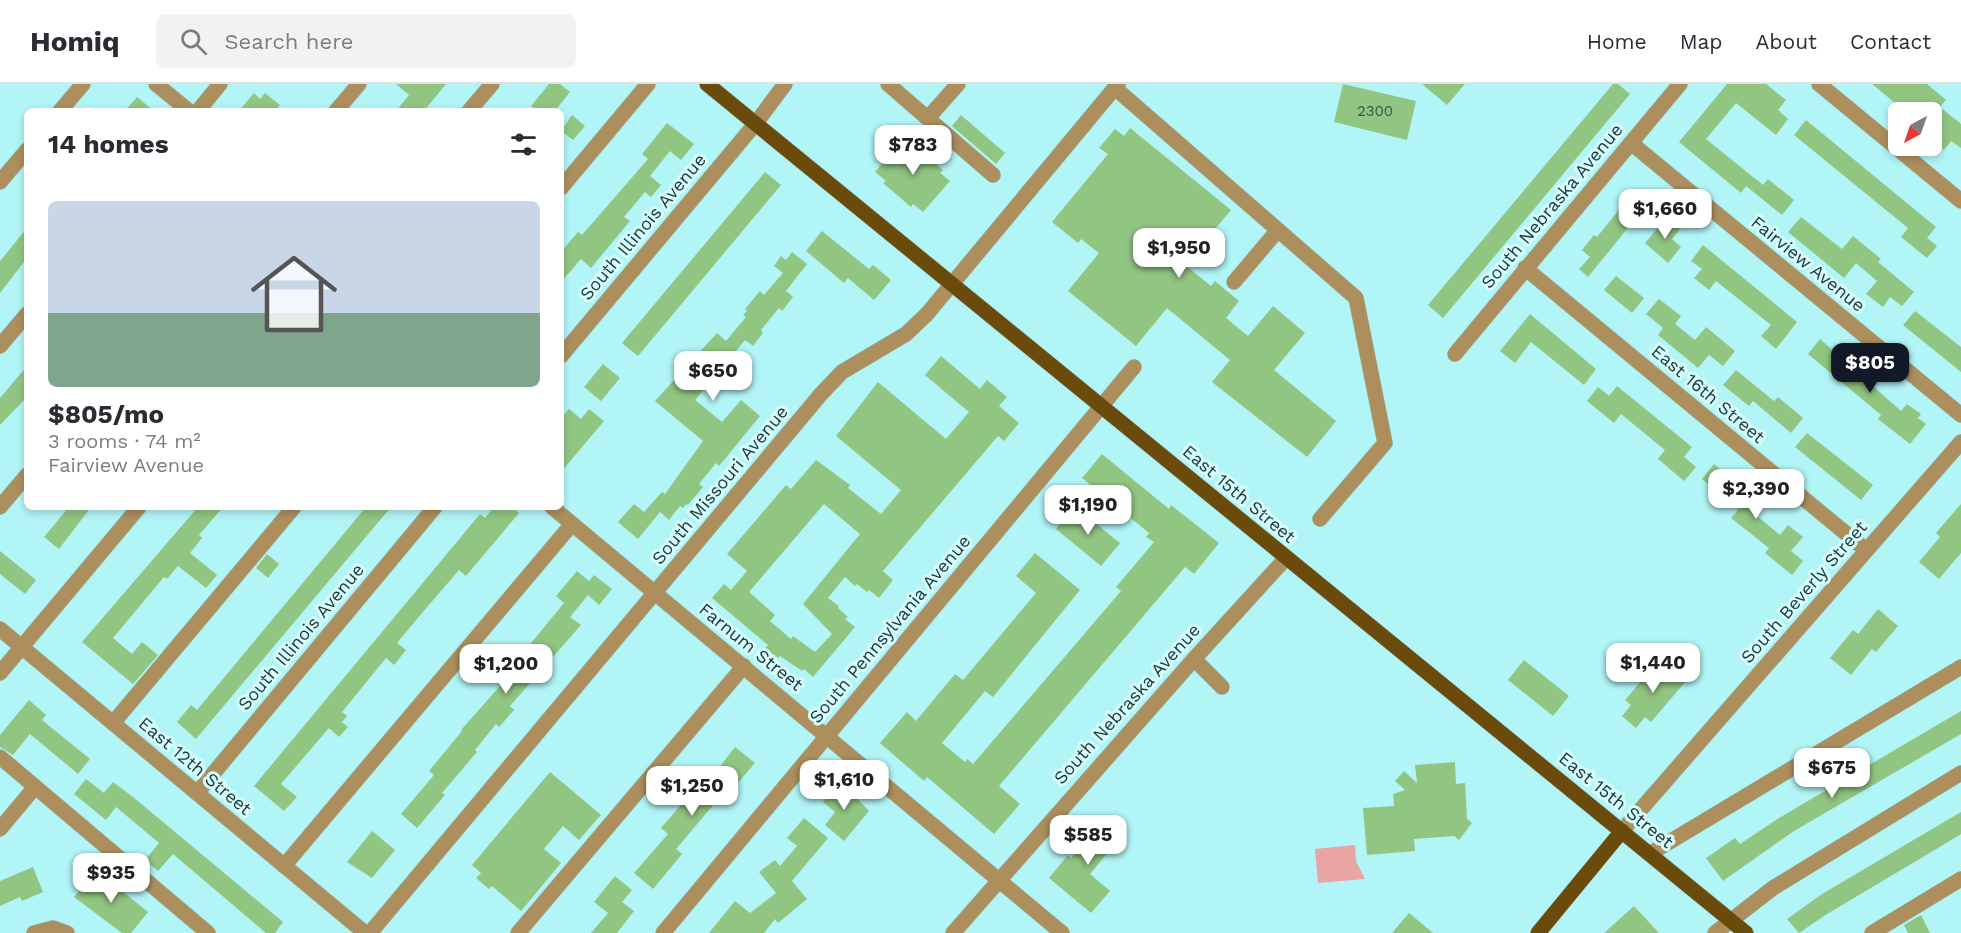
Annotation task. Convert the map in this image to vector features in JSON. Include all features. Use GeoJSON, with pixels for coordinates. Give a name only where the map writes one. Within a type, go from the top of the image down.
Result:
{"type":"FeatureCollection","features":[{"type":"Feature","properties":{"kind":"main road","name":"East 15th Street"},"geometry":{"type":"LineString","coordinates":[[707,84],[1286,558],[1651,853],[1746,933]]}},
{"type":"Feature","properties":{"kind":"main road","name":"South Beverly Street"},"geometry":{"type":"LineString","coordinates":[[1538,933],[1622,831]]}},
{"type":"Feature","properties":{"kind":"street"},"geometry":{"type":"LineString","coordinates":[[63,108],[83,84]]}},
{"type":"Feature","properties":{"kind":"street"},"geometry":{"type":"LineString","coordinates":[[156,84],[185,108]]}},
{"type":"Feature","properties":{"kind":"street"},"geometry":{"type":"LineString","coordinates":[[200,108],[220,84]]}},
{"type":"Feature","properties":{"kind":"street"},"geometry":{"type":"LineString","coordinates":[[339,108],[359,84]]}},
{"type":"Feature","properties":{"kind":"street"},"geometry":{"type":"LineString","coordinates":[[472,108],[492,84]]}},
{"type":"Feature","properties":{"kind":"street"},"geometry":{"type":"LineString","coordinates":[[564,184],[648,84]]}},
{"type":"Feature","properties":{"kind":"street","name":"South Illinois Avenue"},"geometry":{"type":"LineString","coordinates":[[564,352],[786,84]]}},
{"type":"Feature","properties":{"kind":"street"},"geometry":{"type":"LineString","coordinates":[[888,84],[993,175]]}},
{"type":"Feature","properties":{"kind":"street"},"geometry":{"type":"LineString","coordinates":[[928,118],[958,84]]}},
{"type":"Feature","properties":{"kind":"street","name":"South Nebraska Avenue"},"geometry":{"type":"LineString","coordinates":[[1455,354],[1680,84]]}},
{"type":"Feature","properties":{"kind":"street"},"geometry":{"type":"LineString","coordinates":[[1819,84],[1961,201]]}},
{"type":"Feature","properties":{"kind":"street"},"geometry":{"type":"LineString","coordinates":[[1116,86],[1356,298],[1384,442],[1320,519]]}},
{"type":"Feature","properties":{"kind":"street","name":"South Missouri Avenue"},"geometry":{"type":"LineString","coordinates":[[370,933],[842,372],[906,334],[1116,86]]}},
{"type":"Feature","properties":{"kind":"street","name":"Fairview Avenue"},"geometry":{"type":"LineString","coordinates":[[1631,143],[1961,414]]}},
{"type":"Feature","properties":{"kind":"street"},"geometry":{"type":"LineString","coordinates":[[0,182],[24,154]]}},
{"type":"Feature","properties":{"kind":"street"},"geometry":{"type":"LineString","coordinates":[[1234,282],[1278,230]]}},
{"type":"Feature","properties":{"kind":"street","name":"East 16th Street"},"geometry":{"type":"LineString","coordinates":[[1525,268],[1866,550]]}},
{"type":"Feature","properties":{"kind":"street"},"geometry":{"type":"LineString","coordinates":[[0,346],[24,318]]}},
{"type":"Feature","properties":{"kind":"street","name":"South Pennsylvania Avenue"},"geometry":{"type":"LineString","coordinates":[[663,933],[1134,367]]}},
{"type":"Feature","properties":{"kind":"street","name":"South Beverly Street"},"geometry":{"type":"LineString","coordinates":[[1622,831],[1961,442]]}},
{"type":"Feature","properties":{"kind":"street"},"geometry":{"type":"LineString","coordinates":[[0,507],[24,479]]}},
{"type":"Feature","properties":{"kind":"street"},"geometry":{"type":"LineString","coordinates":[[0,673],[136,510]]}},
{"type":"Feature","properties":{"kind":"street"},"geometry":{"type":"LineString","coordinates":[[113,723],[291,510]]}},
{"type":"Feature","properties":{"kind":"street","name":"South Illinois Avenue"},"geometry":{"type":"LineString","coordinates":[[197,793],[433,510]]}},
{"type":"Feature","properties":{"kind":"street","name":"Farnum Street"},"geometry":{"type":"LineString","coordinates":[[556,510],[1062,933]]}},
{"type":"Feature","properties":{"kind":"street"},"geometry":{"type":"LineString","coordinates":[[284,866],[572,524]]}},
{"type":"Feature","properties":{"kind":"street","name":"South Nebraska Avenue"},"geometry":{"type":"LineString","coordinates":[[953,933],[1194,658],[1286,558]]}},
{"type":"Feature","properties":{"kind":"street","name":"East 12th Street"},"geometry":{"type":"LineString","coordinates":[[0,628],[365,933]]}},
{"type":"Feature","properties":{"kind":"street"},"geometry":{"type":"LineString","coordinates":[[1194,658],[1222,687]]}},
{"type":"Feature","properties":{"kind":"street"},"geometry":{"type":"LineString","coordinates":[[518,933],[744,666]]}},
{"type":"Feature","properties":{"kind":"street"},"geometry":{"type":"LineString","coordinates":[[1651,853],[1961,667]]}},
{"type":"Feature","properties":{"kind":"street"},"geometry":{"type":"LineString","coordinates":[[0,757],[208,933]]}},
{"type":"Feature","properties":{"kind":"street"},"geometry":{"type":"LineString","coordinates":[[1715,933],[1773,888],[1961,772]]}},
{"type":"Feature","properties":{"kind":"street"},"geometry":{"type":"LineString","coordinates":[[0,829],[35,787]]}},
{"type":"Feature","properties":{"kind":"street"},"geometry":{"type":"LineString","coordinates":[[1872,933],[1961,879]]}},
{"type":"Feature","properties":{"kind":"street"},"geometry":{"type":"LineString","coordinates":[[34,933],[60,930]]}},
{"type":"Feature","properties":{"kind":"shaded area"},"geometry":{"type":"Polygon","coordinates":[[[1355,845],[1356,861],[1365,879],[1318,883],[1315,849],[1355,845]]]}},
{"type":"Feature","properties":{"kind":"building"},"geometry":{"type":"Polygon","coordinates":[[[396,84],[446,84],[426,108],[398,108],[409,95],[396,84]]]}},
{"type":"Feature","properties":{"kind":"building"},"geometry":{"type":"Polygon","coordinates":[[[549,84],[560,84],[570,92],[557,108],[533,108],[531,106],[549,84]]]}},
{"type":"Feature","properties":{"kind":"building"},"geometry":{"type":"Polygon","coordinates":[[[1343,84],[1416,101],[1407,140],[1334,122],[1343,84]]]}},
{"type":"Feature","properties":{"kind":"building"},"geometry":{"type":"Polygon","coordinates":[[[1422,84],[1465,84],[1447,105],[1422,84]]]}},
{"type":"Feature","properties":{"kind":"building"},"geometry":{"type":"Polygon","coordinates":[[[1613,84],[1618,84],[1630,94],[1443,318],[1428,305],[1613,84]]]}},
{"type":"Feature","properties":{"kind":"building"},"geometry":{"type":"Polygon","coordinates":[[[1727,84],[1766,84],[1786,100],[1778,110],[1788,119],[1776,135],[1736,103],[1706,139],[1763,185],[1768,179],[1794,200],[1782,215],[1746,186],[1741,193],[1679,142],[1727,84]]]}},
{"type":"Feature","properties":{"kind":"building"},"geometry":{"type":"Polygon","coordinates":[[[1872,84],[1927,84],[1946,100],[1942,105],[1942,102],[1894,102],[1872,84]]]}},
{"type":"Feature","properties":{"kind":"building"},"geometry":{"type":"Polygon","coordinates":[[[254,93],[260,99],[265,93],[280,105],[278,108],[242,108],[254,93]]]}},
{"type":"Feature","properties":{"kind":"building"},"geometry":{"type":"Polygon","coordinates":[[[137,97],[150,108],[128,108],[137,97]]]}},
{"type":"Feature","properties":{"kind":"building"},"geometry":{"type":"Polygon","coordinates":[[[1942,109],[1961,124],[1961,148],[1951,141],[1944,150],[1942,148],[1942,109]]]}},
{"type":"Feature","properties":{"kind":"building"},"geometry":{"type":"Polygon","coordinates":[[[572,115],[585,126],[573,140],[564,133],[564,127],[572,115]]]}},
{"type":"Feature","properties":{"kind":"building"},"geometry":{"type":"Polygon","coordinates":[[[961,115],[1005,153],[996,164],[952,126],[961,115]]]}},
{"type":"Feature","properties":{"kind":"building"},"geometry":{"type":"Polygon","coordinates":[[[1806,120],[1936,227],[1927,238],[1937,246],[1927,258],[1901,237],[1908,228],[1794,135],[1806,120]]]}},
{"type":"Feature","properties":{"kind":"building"},"geometry":{"type":"Polygon","coordinates":[[[667,123],[694,144],[681,160],[670,151],[650,176],[661,185],[651,197],[645,192],[624,217],[630,221],[591,268],[581,259],[564,279],[564,248],[578,232],[582,235],[648,159],[642,154],[667,123]]]}},
{"type":"Feature","properties":{"kind":"building"},"geometry":{"type":"Polygon","coordinates":[[[1130,128],[1231,210],[1185,265],[1211,286],[1215,281],[1239,301],[1226,318],[1248,336],[1273,306],[1305,333],[1274,370],[1336,421],[1307,457],[1212,382],[1230,360],[1167,308],[1136,346],[1068,291],[1099,253],[1081,239],[1078,243],[1052,222],[1108,154],[1099,148],[1115,129],[1124,136],[1130,128]]]}},
{"type":"Feature","properties":{"kind":"building"},"geometry":{"type":"Polygon","coordinates":[[[902,140],[912,148],[914,146],[943,170],[940,173],[950,181],[923,212],[913,204],[911,207],[883,183],[886,181],[875,172],[902,140]]]}},
{"type":"Feature","properties":{"kind":"building"},"geometry":{"type":"Polygon","coordinates":[[[765,172],[781,185],[638,356],[622,343],[765,172]]]}},
{"type":"Feature","properties":{"kind":"building"},"geometry":{"type":"Polygon","coordinates":[[[1635,190],[1649,202],[1588,277],[1579,269],[1590,257],[1582,250],[1594,235],[1597,237],[1635,190]]]}},
{"type":"Feature","properties":{"kind":"building"},"geometry":{"type":"Polygon","coordinates":[[[1668,216],[1681,228],[1672,239],[1681,247],[1668,263],[1645,243],[1668,216]]]}},
{"type":"Feature","properties":{"kind":"building"},"geometry":{"type":"Polygon","coordinates":[[[1801,217],[1842,249],[1853,236],[1881,259],[1878,262],[1914,292],[1902,306],[1890,297],[1883,307],[1866,294],[1877,281],[1856,263],[1844,278],[1788,232],[1801,217]]]}},
{"type":"Feature","properties":{"kind":"building"},"geometry":{"type":"Polygon","coordinates":[[[822,231],[869,269],[873,265],[891,280],[874,300],[848,278],[844,283],[806,251],[822,231]]]}},
{"type":"Feature","properties":{"kind":"building"},"geometry":{"type":"Polygon","coordinates":[[[24,232],[24,262],[0,293],[0,261],[24,232]]]}},
{"type":"Feature","properties":{"kind":"building"},"geometry":{"type":"Polygon","coordinates":[[[1703,245],[1797,322],[1776,349],[1761,336],[1771,325],[1716,281],[1709,290],[1694,278],[1702,269],[1691,261],[1703,245]]]}},
{"type":"Feature","properties":{"kind":"building"},"geometry":{"type":"Polygon","coordinates":[[[792,252],[807,264],[786,291],[793,297],[782,311],[779,308],[761,330],[763,333],[753,346],[745,340],[695,400],[722,422],[741,400],[760,416],[719,466],[716,463],[699,484],[703,487],[688,505],[686,504],[683,508],[680,506],[669,520],[660,512],[638,539],[618,522],[634,504],[644,512],[662,492],[665,494],[703,441],[655,401],[717,333],[726,341],[746,317],[743,315],[747,311],[745,309],[760,291],[764,295],[783,273],[774,266],[781,256],[786,260],[792,252]]]}},
{"type":"Feature","properties":{"kind":"building"},"geometry":{"type":"Polygon","coordinates":[[[1616,276],[1644,298],[1632,313],[1604,290],[1616,276]]]}},
{"type":"Feature","properties":{"kind":"building"},"geometry":{"type":"Polygon","coordinates":[[[1659,299],[1681,316],[1675,324],[1695,340],[1706,327],[1735,351],[1723,366],[1709,355],[1698,368],[1658,335],[1663,328],[1646,314],[1659,299]]]}},
{"type":"Feature","properties":{"kind":"building"},"geometry":{"type":"Polygon","coordinates":[[[1915,311],[1961,347],[1961,372],[1903,325],[1915,311]]]}},
{"type":"Feature","properties":{"kind":"building"},"geometry":{"type":"Polygon","coordinates":[[[1530,314],[1596,369],[1584,385],[1531,342],[1515,363],[1500,351],[1530,314]]]}},
{"type":"Feature","properties":{"kind":"building"},"geometry":{"type":"Polygon","coordinates":[[[1820,339],[1901,411],[1907,404],[1921,414],[1918,418],[1926,424],[1910,444],[1878,419],[1881,415],[1808,354],[1820,339]]]}},
{"type":"Feature","properties":{"kind":"building"},"geometry":{"type":"Polygon","coordinates":[[[941,356],[980,389],[987,380],[1007,397],[999,406],[1019,423],[1004,441],[998,436],[883,571],[893,580],[879,598],[857,584],[855,586],[845,577],[836,588],[828,598],[839,606],[838,608],[848,617],[845,619],[855,627],[813,677],[804,669],[802,671],[765,648],[768,645],[712,598],[724,584],[731,590],[747,571],[727,554],[786,485],[791,489],[816,460],[850,485],[848,488],[881,514],[901,490],[836,436],[878,382],[946,439],[969,412],[925,375],[941,356]],[[824,504],[749,592],[775,615],[770,621],[791,639],[793,636],[815,652],[832,634],[803,604],[860,534],[824,504]]]}},
{"type":"Feature","properties":{"kind":"building"},"geometry":{"type":"Polygon","coordinates":[[[603,364],[620,378],[601,401],[584,387],[603,364]]]}},
{"type":"Feature","properties":{"kind":"building"},"geometry":{"type":"Polygon","coordinates":[[[24,370],[24,400],[0,425],[0,398],[24,370]]]}},
{"type":"Feature","properties":{"kind":"building"},"geometry":{"type":"Polygon","coordinates":[[[1736,370],[1774,401],[1778,397],[1803,418],[1791,433],[1753,401],[1749,406],[1723,385],[1736,370]]]}},
{"type":"Feature","properties":{"kind":"building"},"geometry":{"type":"Polygon","coordinates":[[[1617,386],[1692,447],[1684,457],[1696,467],[1684,481],[1658,459],[1665,450],[1621,414],[1614,423],[1587,401],[1598,387],[1609,396],[1617,386]]]}},
{"type":"Feature","properties":{"kind":"building"},"geometry":{"type":"Polygon","coordinates":[[[569,409],[581,419],[589,409],[604,421],[564,468],[564,415],[569,409]]]}},
{"type":"Feature","properties":{"kind":"building"},"geometry":{"type":"Polygon","coordinates":[[[1807,433],[1873,485],[1861,500],[1795,447],[1807,433]]]}},
{"type":"Feature","properties":{"kind":"building"},"geometry":{"type":"Polygon","coordinates":[[[1102,454],[1169,509],[1171,505],[1219,543],[1194,574],[1185,567],[999,786],[1020,804],[994,834],[927,777],[924,781],[880,743],[907,712],[916,721],[955,674],[963,680],[1036,593],[1016,576],[1035,553],[1080,590],[993,697],[985,691],[942,743],[965,762],[967,759],[973,764],[1121,591],[1116,587],[1154,542],[1146,537],[1149,533],[1082,478],[1102,454]]]}},
{"type":"Feature","properties":{"kind":"building"},"geometry":{"type":"Polygon","coordinates":[[[1714,464],[1766,506],[1757,516],[1780,535],[1788,525],[1803,537],[1791,551],[1803,561],[1792,575],[1765,553],[1769,548],[1731,518],[1739,509],[1702,479],[1714,464]]]}},
{"type":"Feature","properties":{"kind":"building"},"geometry":{"type":"Polygon","coordinates":[[[1961,504],[1961,553],[1939,579],[1919,562],[1940,537],[1936,533],[1961,504]]]}},
{"type":"Feature","properties":{"kind":"building"},"geometry":{"type":"Polygon","coordinates":[[[1074,506],[1120,543],[1101,566],[1056,529],[1074,506]]]}},
{"type":"Feature","properties":{"kind":"building"},"geometry":{"type":"Polygon","coordinates":[[[66,510],[89,510],[59,549],[44,537],[66,510]]]}},
{"type":"Feature","properties":{"kind":"building"},"geometry":{"type":"Polygon","coordinates":[[[195,510],[220,510],[199,535],[202,538],[190,553],[217,575],[206,588],[178,566],[167,579],[164,577],[113,638],[132,654],[142,642],[158,655],[133,684],[82,642],[195,510]]]}},
{"type":"Feature","properties":{"kind":"building"},"geometry":{"type":"Polygon","coordinates":[[[364,510],[388,510],[196,739],[177,722],[191,705],[197,710],[364,510]]]}},
{"type":"Feature","properties":{"kind":"building"},"geometry":{"type":"Polygon","coordinates":[[[492,510],[516,510],[519,513],[466,576],[459,570],[397,643],[406,650],[394,665],[386,658],[342,712],[347,716],[342,722],[348,727],[339,737],[329,728],[281,784],[297,797],[284,811],[254,786],[480,514],[485,518],[492,510]]]}},
{"type":"Feature","properties":{"kind":"building"},"geometry":{"type":"Polygon","coordinates":[[[0,551],[36,580],[25,594],[0,574],[0,551]]]}},
{"type":"Feature","properties":{"kind":"building"},"geometry":{"type":"Polygon","coordinates":[[[267,554],[279,564],[268,578],[256,568],[267,554]]]}},
{"type":"Feature","properties":{"kind":"building"},"geometry":{"type":"Polygon","coordinates":[[[577,571],[589,581],[594,575],[612,589],[599,605],[588,595],[570,617],[581,625],[510,706],[514,710],[499,727],[496,724],[475,750],[477,752],[442,793],[445,795],[417,828],[401,814],[434,775],[429,771],[461,730],[531,651],[527,648],[564,603],[556,596],[577,571]]]}},
{"type":"Feature","properties":{"kind":"building"},"geometry":{"type":"Polygon","coordinates":[[[1878,609],[1898,626],[1876,652],[1872,649],[1851,675],[1830,658],[1853,630],[1858,634],[1878,609]]]}},
{"type":"Feature","properties":{"kind":"building"},"geometry":{"type":"Polygon","coordinates":[[[1660,659],[1686,681],[1651,722],[1645,717],[1636,728],[1622,716],[1631,705],[1625,700],[1660,659]]]}},
{"type":"Feature","properties":{"kind":"building"},"geometry":{"type":"Polygon","coordinates":[[[1524,660],[1569,696],[1553,716],[1508,680],[1524,660]]]}},
{"type":"Feature","properties":{"kind":"building"},"geometry":{"type":"Polygon","coordinates":[[[29,700],[46,715],[42,720],[90,759],[78,774],[30,734],[13,755],[0,747],[0,735],[29,700]]]}},
{"type":"Feature","properties":{"kind":"building"},"geometry":{"type":"Polygon","coordinates":[[[1961,711],[1961,734],[1794,831],[1723,881],[1706,858],[1735,838],[1740,844],[1779,818],[1961,711]]]}},
{"type":"Feature","properties":{"kind":"building"},"geometry":{"type":"Polygon","coordinates":[[[735,747],[755,763],[730,792],[724,787],[720,791],[725,798],[718,806],[715,803],[676,849],[682,854],[653,889],[634,873],[668,834],[661,828],[691,793],[696,798],[735,747]]]}},
{"type":"Feature","properties":{"kind":"building"},"geometry":{"type":"Polygon","coordinates":[[[1455,762],[1456,784],[1465,783],[1467,819],[1472,823],[1459,840],[1454,836],[1414,839],[1415,851],[1367,855],[1363,808],[1394,806],[1393,794],[1405,790],[1395,781],[1404,771],[1417,783],[1415,765],[1455,762]]]}},
{"type":"Feature","properties":{"kind":"building"},"geometry":{"type":"Polygon","coordinates":[[[550,772],[601,815],[579,840],[563,826],[544,849],[561,863],[521,911],[492,886],[489,889],[476,878],[481,873],[472,865],[550,772]]]}},
{"type":"Feature","properties":{"kind":"building"},"geometry":{"type":"Polygon","coordinates":[[[86,779],[104,793],[113,782],[133,797],[283,922],[275,933],[266,933],[173,854],[158,871],[145,860],[159,843],[116,807],[106,820],[74,794],[86,779]]]}},
{"type":"Feature","properties":{"kind":"building"},"geometry":{"type":"Polygon","coordinates":[[[840,781],[869,811],[844,841],[825,825],[835,812],[823,802],[840,781]]]}},
{"type":"Feature","properties":{"kind":"building"},"geometry":{"type":"Polygon","coordinates":[[[1961,812],[1961,834],[1799,933],[1787,919],[1822,894],[1961,812]]]}},
{"type":"Feature","properties":{"kind":"building"},"geometry":{"type":"Polygon","coordinates":[[[1108,815],[1126,831],[1090,874],[1110,891],[1091,913],[1049,878],[1068,855],[1071,858],[1108,815]]]}},
{"type":"Feature","properties":{"kind":"building"},"geometry":{"type":"Polygon","coordinates":[[[804,818],[828,838],[792,881],[807,899],[778,923],[775,919],[764,933],[709,933],[735,901],[750,913],[776,893],[759,872],[775,860],[780,866],[797,846],[787,838],[804,818]]]}},
{"type":"Feature","properties":{"kind":"building"},"geometry":{"type":"Polygon","coordinates":[[[372,831],[395,850],[372,878],[347,862],[372,831]]]}},
{"type":"Feature","properties":{"kind":"building"},"geometry":{"type":"Polygon","coordinates":[[[33,867],[43,892],[22,901],[20,897],[0,906],[0,881],[33,867]]]}},
{"type":"Feature","properties":{"kind":"building"},"geometry":{"type":"Polygon","coordinates":[[[96,870],[148,912],[131,933],[122,933],[74,897],[96,870]]]}},
{"type":"Feature","properties":{"kind":"building"},"geometry":{"type":"Polygon","coordinates":[[[615,876],[632,890],[622,902],[634,911],[617,933],[591,933],[608,913],[594,902],[615,876]]]}},
{"type":"Feature","properties":{"kind":"building"},"geometry":{"type":"Polygon","coordinates":[[[1634,906],[1659,933],[1604,933],[1634,906]]]}},
{"type":"Feature","properties":{"kind":"building"},"geometry":{"type":"Polygon","coordinates":[[[1409,913],[1433,933],[1392,933],[1409,913]]]}},
{"type":"Feature","properties":{"kind":"building"},"geometry":{"type":"Polygon","coordinates":[[[1921,915],[1930,933],[1908,933],[1904,925],[1921,915]]]}}]}
